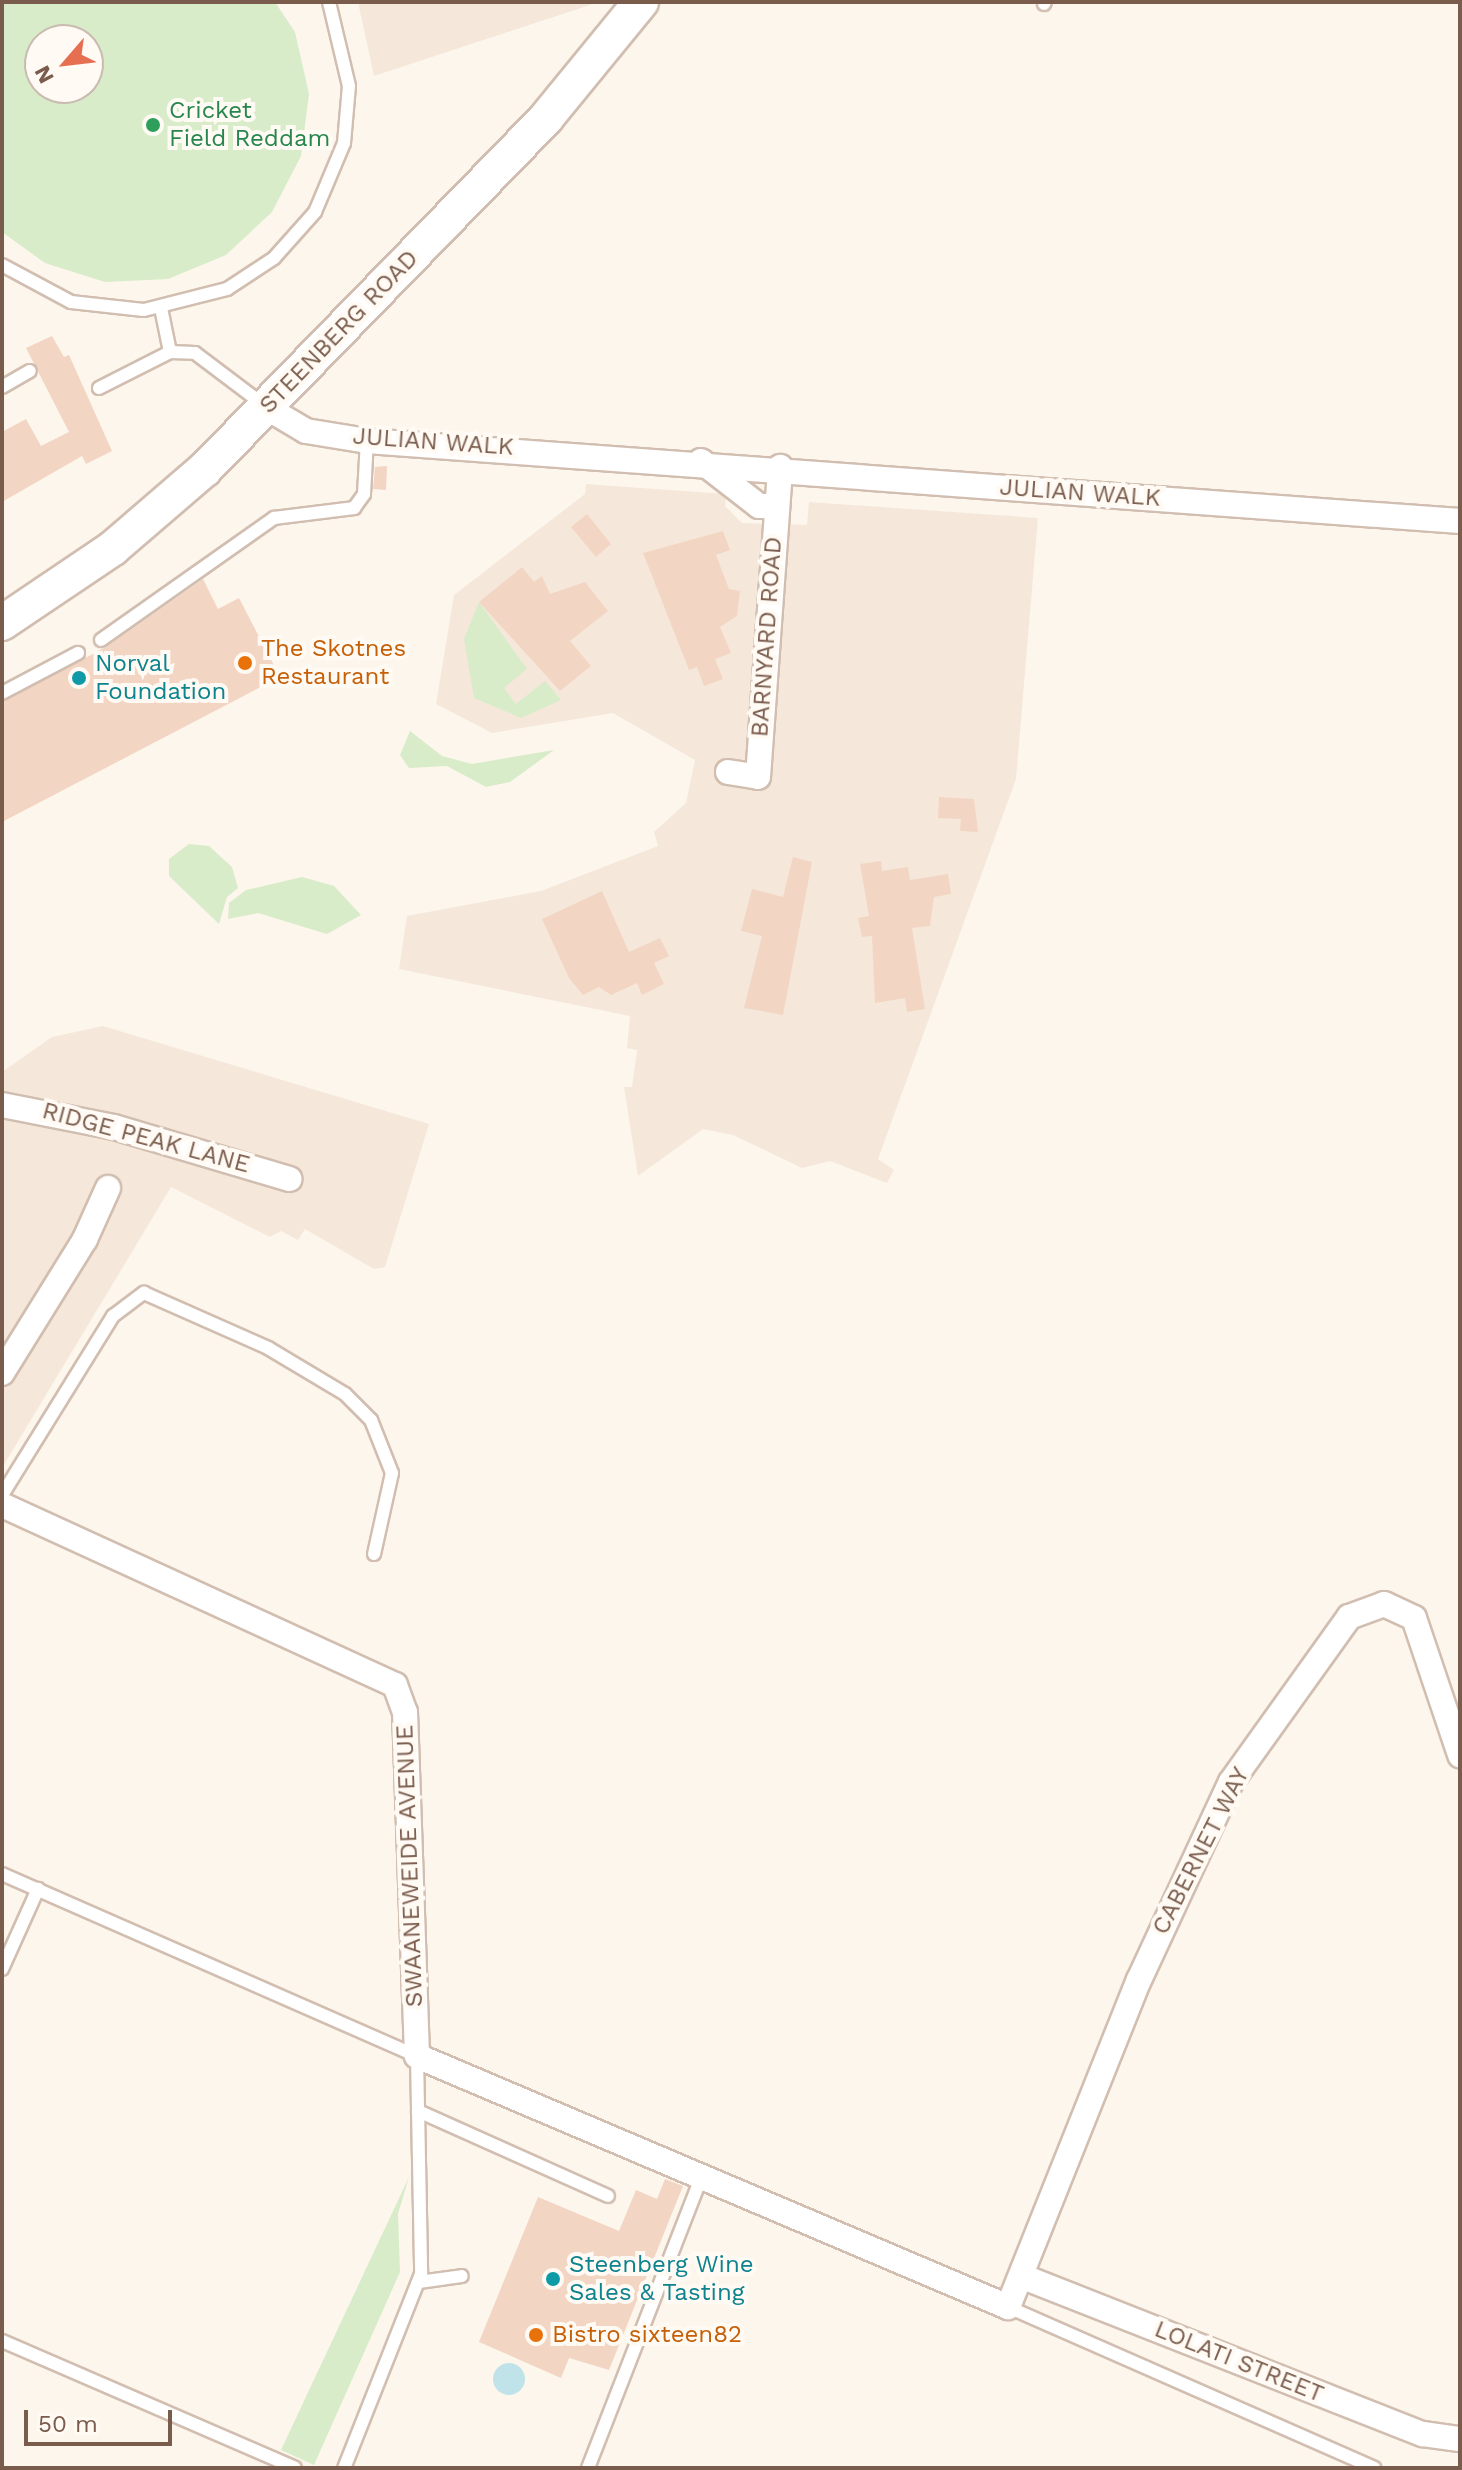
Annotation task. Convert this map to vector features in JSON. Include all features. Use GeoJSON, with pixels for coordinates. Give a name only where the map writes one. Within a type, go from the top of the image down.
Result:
{"type":"FeatureCollection","features":[{"type":"Feature","properties":{"kind":"main road","name":"STEENBERG ROAD"},"geometry":{"type":"LineString","coordinates":[[2,623],[150,518],[267,408],[546,118],[641,2]]}},
{"type":"Feature","properties":{"kind":"street","name":"JULIAN WALK"},"geometry":{"type":"LineString","coordinates":[[267,408],[306,431],[367,441],[701,461],[1460,521]]}},
{"type":"Feature","properties":{"kind":"street"},"geometry":{"type":"LineString","coordinates":[[701,461],[759,506],[775,506]]}},
{"type":"Feature","properties":{"kind":"street","name":"BARNYARD ROAD"},"geometry":{"type":"LineString","coordinates":[[728,772],[758,777],[780,467]]}},
{"type":"Feature","properties":{"kind":"street","name":"RIDGE PEAK LANE"},"geometry":{"type":"LineString","coordinates":[[2,1105],[58,1112],[289,1179]]}},
{"type":"Feature","properties":{"kind":"street"},"geometry":{"type":"LineString","coordinates":[[7,1379],[85,1239],[108,1188]]}},
{"type":"Feature","properties":{"kind":"street","name":"SWAANEWEIDE AVENUE"},"geometry":{"type":"LineString","coordinates":[[2,1505],[395,1685],[405,1712],[417,2056]]}},
{"type":"Feature","properties":{"kind":"street","name":"CABERNET WAY"},"geometry":{"type":"LineString","coordinates":[[1008,2307],[1139,1980],[1231,1782],[1349,1617],[1384,1604],[1414,1618],[1460,1755]]}},
{"type":"Feature","properties":{"kind":"street"},"geometry":{"type":"LineString","coordinates":[[417,2056],[1008,2307]]}},
{"type":"Feature","properties":{"kind":"street","name":"LOLATI STREET"},"geometry":{"type":"LineString","coordinates":[[1021,2276],[1423,2434],[1460,2439]]}},
{"type":"Feature","properties":{"kind":"lane"},"geometry":{"type":"LineString","coordinates":[[2,265],[71,302],[161,308],[250,276],[315,212],[338,165],[348,117],[347,59],[329,2]]}},
{"type":"Feature","properties":{"kind":"lane"},"geometry":{"type":"LineString","coordinates":[[161,308],[170,352]]}},
{"type":"Feature","properties":{"kind":"lane"},"geometry":{"type":"LineString","coordinates":[[99,388],[170,352],[195,353],[267,408]]}},
{"type":"Feature","properties":{"kind":"lane"},"geometry":{"type":"LineString","coordinates":[[2,387],[30,371]]}},
{"type":"Feature","properties":{"kind":"lane"},"geometry":{"type":"LineString","coordinates":[[101,640],[274,518],[354,508],[364,494],[367,441]]}},
{"type":"Feature","properties":{"kind":"lane"},"geometry":{"type":"LineString","coordinates":[[2,693],[78,653]]}},
{"type":"Feature","properties":{"kind":"lane"},"geometry":{"type":"LineString","coordinates":[[2,1495],[113,1316],[144,1293],[268,1348],[345,1394],[371,1420],[392,1473],[374,1554]]}},
{"type":"Feature","properties":{"kind":"lane"},"geometry":{"type":"LineString","coordinates":[[2,1874],[417,2056]]}},
{"type":"Feature","properties":{"kind":"lane"},"geometry":{"type":"LineString","coordinates":[[2,1969],[38,1889]]}},
{"type":"Feature","properties":{"kind":"lane","name":"SWAANEWEIDE AVENUE"},"geometry":{"type":"LineString","coordinates":[[344,2468],[419,2282],[417,2056]]}},
{"type":"Feature","properties":{"kind":"lane"},"geometry":{"type":"LineString","coordinates":[[418,2111],[608,2196]]}},
{"type":"Feature","properties":{"kind":"lane"},"geometry":{"type":"LineString","coordinates":[[588,2468],[701,2178]]}},
{"type":"Feature","properties":{"kind":"lane"},"geometry":{"type":"LineString","coordinates":[[419,2282],[462,2276]]}},
{"type":"Feature","properties":{"kind":"lane"},"geometry":{"type":"LineString","coordinates":[[1008,2307],[1374,2468]]}},
{"type":"Feature","properties":{"kind":"lane"},"geometry":{"type":"LineString","coordinates":[[2,2341],[295,2468]]}},
{"type":"Feature","properties":{"kind":"shaded area"},"geometry":{"type":"Polygon","coordinates":[[[358,2],[599,2],[374,76],[358,2]]]}},
{"type":"Feature","properties":{"kind":"shaded area"},"geometry":{"type":"Polygon","coordinates":[[[586,484],[726,494],[725,506],[742,523],[807,525],[809,502],[1038,518],[1016,779],[878,1159],[894,1170],[887,1183],[830,1161],[802,1168],[733,1135],[703,1129],[638,1176],[624,1087],[632,1087],[637,1050],[627,1048],[630,1016],[399,969],[407,916],[541,891],[658,846],[654,832],[686,803],[695,760],[613,713],[492,733],[436,704],[454,595],[585,494],[586,484]]]}},
{"type":"Feature","properties":{"kind":"shaded area"},"geometry":{"type":"Polygon","coordinates":[[[103,1026],[429,1124],[385,1267],[374,1269],[305,1229],[298,1240],[281,1231],[270,1237],[171,1187],[2,1468],[2,1072],[52,1037],[103,1026]]]}},
{"type":"Feature","properties":{"kind":"green space","name":"Cricket Field Reddam"},"geometry":{"type":"Polygon","coordinates":[[[2,2],[275,2],[295,32],[309,94],[301,156],[272,212],[226,255],[168,279],[105,282],[45,263],[2,232],[2,2]]]}},
{"type":"Feature","properties":{"kind":"green space"},"geometry":{"type":"Polygon","coordinates":[[[479,602],[527,669],[504,688],[516,704],[545,681],[561,700],[521,718],[474,698],[464,639],[479,602]]]}},
{"type":"Feature","properties":{"kind":"green space"},"geometry":{"type":"Polygon","coordinates":[[[410,731],[442,756],[472,764],[554,750],[510,782],[486,787],[447,766],[409,768],[400,755],[410,731]]]}},
{"type":"Feature","properties":{"kind":"green space"},"geometry":{"type":"Polygon","coordinates":[[[189,844],[209,846],[232,867],[238,888],[227,897],[219,924],[169,876],[169,859],[189,844]]]}},
{"type":"Feature","properties":{"kind":"green space"},"geometry":{"type":"Polygon","coordinates":[[[302,877],[334,886],[361,915],[327,934],[258,913],[228,919],[229,903],[246,890],[302,877]]]}},
{"type":"Feature","properties":{"kind":"green space"},"geometry":{"type":"Polygon","coordinates":[[[409,2177],[398,2214],[400,2272],[314,2465],[281,2450],[409,2177]]]}},
{"type":"Feature","properties":{"kind":"water"},"geometry":{"type":"Polygon","coordinates":[[[509,2363],[520,2368],[525,2379],[520,2390],[509,2395],[498,2390],[493,2379],[498,2368],[509,2363]]]}},
{"type":"Feature","properties":{"kind":"building"},"geometry":{"type":"Polygon","coordinates":[[[52,336],[64,357],[69,355],[112,451],[86,464],[82,456],[2,502],[2,432],[26,419],[41,446],[69,432],[26,348],[52,336]]]}},
{"type":"Feature","properties":{"kind":"building"},"geometry":{"type":"Polygon","coordinates":[[[387,466],[386,490],[373,489],[375,467],[387,466]]]}},
{"type":"Feature","properties":{"kind":"building"},"geometry":{"type":"Polygon","coordinates":[[[587,514],[611,544],[596,557],[571,527],[587,514]]]}},
{"type":"Feature","properties":{"kind":"building"},"geometry":{"type":"Polygon","coordinates":[[[723,531],[730,550],[716,555],[729,589],[740,591],[737,616],[720,627],[731,653],[715,659],[723,679],[704,686],[697,667],[689,670],[643,553],[723,531]]]}},
{"type":"Feature","properties":{"kind":"building"},"geometry":{"type":"Polygon","coordinates":[[[522,567],[534,582],[542,576],[550,594],[585,582],[608,611],[570,641],[591,666],[560,691],[479,602],[522,567]]]}},
{"type":"Feature","properties":{"kind":"building"},"geometry":{"type":"Polygon","coordinates":[[[203,579],[218,609],[239,598],[280,677],[2,822],[2,702],[106,647],[203,579]]]}},
{"type":"Feature","properties":{"kind":"building"},"geometry":{"type":"Polygon","coordinates":[[[939,797],[974,799],[978,832],[960,831],[961,819],[938,818],[939,797]]]}},
{"type":"Feature","properties":{"kind":"building"},"geometry":{"type":"Polygon","coordinates":[[[793,857],[812,862],[783,1015],[744,1008],[762,936],[741,931],[752,889],[783,897],[793,857]]]}},
{"type":"Feature","properties":{"kind":"building"},"geometry":{"type":"Polygon","coordinates":[[[881,861],[882,871],[908,867],[910,880],[948,874],[951,894],[934,897],[930,926],[912,928],[925,1009],[907,1012],[905,998],[875,1003],[872,936],[862,937],[858,918],[869,916],[860,864],[881,861]]]}},
{"type":"Feature","properties":{"kind":"building"},"geometry":{"type":"Polygon","coordinates":[[[602,891],[629,952],[660,938],[669,956],[654,963],[664,984],[642,995],[637,983],[611,995],[599,987],[583,995],[569,978],[542,919],[602,891]]]}},
{"type":"Feature","properties":{"kind":"building","name":"Steenberg Wine Sales & Tasting"},"geometry":{"type":"Polygon","coordinates":[[[665,2179],[683,2186],[609,2370],[569,2358],[561,2378],[479,2342],[538,2197],[619,2231],[636,2190],[657,2199],[665,2179]]]}},
{"type":"Feature","properties":{"kind":"place","name":"Cricket Field Reddam"},"geometry":{"type":"Point","coordinates":[153,125]}},
{"type":"Feature","properties":{"kind":"place","name":"The Skotnes Restaurant"},"geometry":{"type":"Point","coordinates":[245,663]}},
{"type":"Feature","properties":{"kind":"place","name":"Norval Foundation"},"geometry":{"type":"Point","coordinates":[79,678]}},
{"type":"Feature","properties":{"kind":"place","name":"Steenberg Wine Sales & Tasting"},"geometry":{"type":"Point","coordinates":[553,2279]}},
{"type":"Feature","properties":{"kind":"place","name":"Bistro sixteen82"},"geometry":{"type":"Point","coordinates":[536,2335]}}]}
